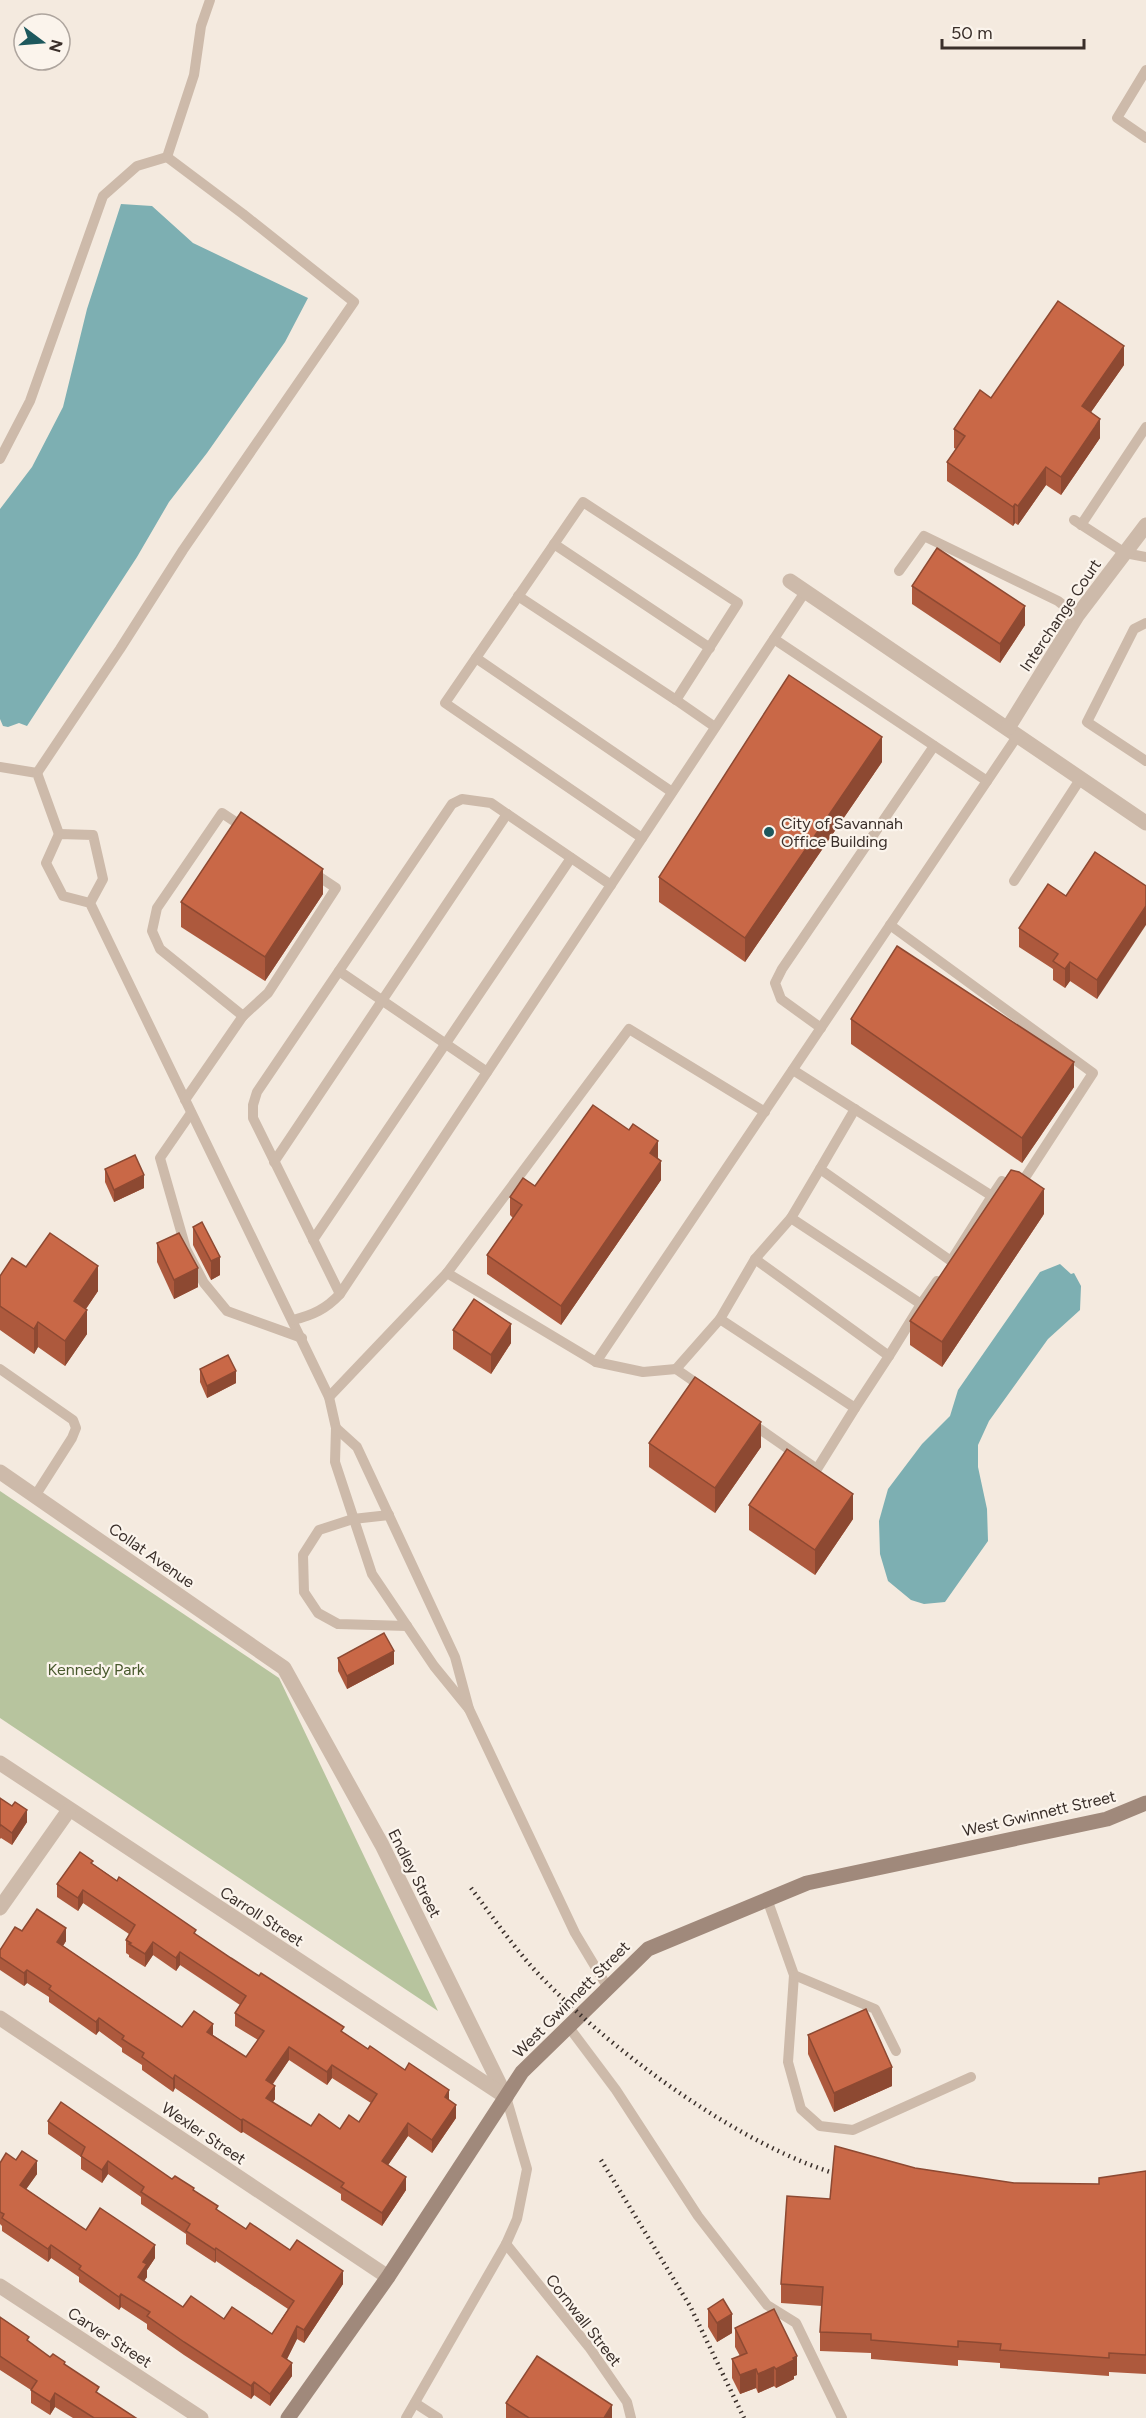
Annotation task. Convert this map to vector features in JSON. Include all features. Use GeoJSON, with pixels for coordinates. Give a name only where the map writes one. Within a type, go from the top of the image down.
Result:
{"type":"FeatureCollection","features":[{"type":"Feature","properties":{"kind":"main road","name":"West Gwinnett Street"},"geometry":{"type":"LineString","coordinates":[[288,2418],[388,2277],[522,2072],[648,1949],[807,1883],[1107,1819],[1146,1803]]}},
{"type":"Feature","properties":{"kind":"street","name":"Interchange Court"},"geometry":{"type":"LineString","coordinates":[[1013,731],[1077,616],[1146,525]]}},
{"type":"Feature","properties":{"kind":"street"},"geometry":{"type":"LineString","coordinates":[[790,581],[1146,823]]}},
{"type":"Feature","properties":{"kind":"street","name":"Collat Avenue"},"geometry":{"type":"LineString","coordinates":[[0,1472],[284,1668]]}},
{"type":"Feature","properties":{"kind":"street","name":"Endley Street"},"geometry":{"type":"LineString","coordinates":[[284,1668],[382,1845],[506,2097]]}},
{"type":"Feature","properties":{"kind":"street","name":"Carroll Street"},"geometry":{"type":"LineString","coordinates":[[0,1763],[506,2097]]}},
{"type":"Feature","properties":{"kind":"street"},"geometry":{"type":"LineString","coordinates":[[0,1908],[69,1810]]}},
{"type":"Feature","properties":{"kind":"street","name":"Wexler Street"},"geometry":{"type":"LineString","coordinates":[[0,2018],[388,2277]]}},
{"type":"Feature","properties":{"kind":"street","name":"Carver Street"},"geometry":{"type":"LineString","coordinates":[[0,2286],[201,2418]]}},
{"type":"Feature","properties":{"kind":"lane"},"geometry":{"type":"LineString","coordinates":[[167,157],[194,75],[201,26],[210,0]]}},
{"type":"Feature","properties":{"kind":"lane"},"geometry":{"type":"LineString","coordinates":[[1146,70],[1117,118],[1146,138]]}},
{"type":"Feature","properties":{"kind":"lane"},"geometry":{"type":"LineString","coordinates":[[0,459],[30,401],[103,196],[137,166],[167,157]]}},
{"type":"Feature","properties":{"kind":"lane"},"geometry":{"type":"LineString","coordinates":[[37,773],[183,550],[354,302],[167,157]]}},
{"type":"Feature","properties":{"kind":"lane"},"geometry":{"type":"LineString","coordinates":[[1146,426],[1078,523],[1125,553],[1146,557]]}},
{"type":"Feature","properties":{"kind":"lane"},"geometry":{"type":"LineString","coordinates":[[642,838],[445,704],[583,502],[738,603],[676,700]]}},
{"type":"Feature","properties":{"kind":"lane"},"geometry":{"type":"LineString","coordinates":[[900,571],[924,536],[1058,602],[1077,616]]}},
{"type":"Feature","properties":{"kind":"lane"},"geometry":{"type":"LineString","coordinates":[[554,544],[710,648]]}},
{"type":"Feature","properties":{"kind":"lane"},"geometry":{"type":"LineString","coordinates":[[293,1320],[315,1315],[330,1305],[340,1294],[805,592]]}},
{"type":"Feature","properties":{"kind":"lane"},"geometry":{"type":"LineString","coordinates":[[518,596],[715,727]]}},
{"type":"Feature","properties":{"kind":"lane"},"geometry":{"type":"LineString","coordinates":[[1146,623],[1134,629],[1087,722],[1146,760]]}},
{"type":"Feature","properties":{"kind":"lane"},"geometry":{"type":"LineString","coordinates":[[774,639],[987,781]]}},
{"type":"Feature","properties":{"kind":"lane"},"geometry":{"type":"LineString","coordinates":[[476,658],[672,792]]}},
{"type":"Feature","properties":{"kind":"lane"},"geometry":{"type":"LineString","coordinates":[[596,1362],[987,781],[1013,731]]}},
{"type":"Feature","properties":{"kind":"lane"},"geometry":{"type":"LineString","coordinates":[[821,1028],[781,999],[775,983],[782,969],[934,746]]}},
{"type":"Feature","properties":{"kind":"lane"},"geometry":{"type":"LineString","coordinates":[[0,767],[37,773]]}},
{"type":"Feature","properties":{"kind":"lane"},"geometry":{"type":"LineString","coordinates":[[37,773],[59,834],[46,863],[63,896],[90,903],[329,1397],[336,1428],[335,1462],[372,1574],[434,1666],[469,1709]]}},
{"type":"Feature","properties":{"kind":"lane"},"geometry":{"type":"LineString","coordinates":[[1014,881],[1081,778]]}},
{"type":"Feature","properties":{"kind":"lane"},"geometry":{"type":"LineString","coordinates":[[340,1294],[253,1118],[253,1105],[257,1092],[452,804],[462,799],[491,803],[611,885]]}},
{"type":"Feature","properties":{"kind":"lane"},"geometry":{"type":"LineString","coordinates":[[243,1016],[160,949],[152,931],[157,908],[222,813],[260,838]]}},
{"type":"Feature","properties":{"kind":"lane"},"geometry":{"type":"LineString","coordinates":[[274,1162],[507,814]]}},
{"type":"Feature","properties":{"kind":"lane"},"geometry":{"type":"LineString","coordinates":[[59,834],[93,835],[103,879],[90,903]]}},
{"type":"Feature","properties":{"kind":"lane"},"geometry":{"type":"LineString","coordinates":[[313,1240],[571,858]]}},
{"type":"Feature","properties":{"kind":"lane"},"geometry":{"type":"LineString","coordinates":[[185,1100],[243,1016],[268,993],[336,888],[298,863]]}},
{"type":"Feature","properties":{"kind":"lane"},"geometry":{"type":"LineString","coordinates":[[742,1416],[817,1469],[1002,1181],[1017,1190],[1093,1073],[890,925]]}},
{"type":"Feature","properties":{"kind":"lane"},"geometry":{"type":"LineString","coordinates":[[339,971],[487,1072]]}},
{"type":"Feature","properties":{"kind":"lane"},"geometry":{"type":"LineString","coordinates":[[329,1397],[447,1273],[629,1029],[765,1112]]}},
{"type":"Feature","properties":{"kind":"lane"},"geometry":{"type":"LineString","coordinates":[[793,1070],[992,1196]]}},
{"type":"Feature","properties":{"kind":"lane"},"geometry":{"type":"LineString","coordinates":[[676,1369],[720,1319],[754,1259],[791,1218],[855,1109]]}},
{"type":"Feature","properties":{"kind":"lane"},"geometry":{"type":"LineString","coordinates":[[191,1113],[160,1158],[186,1249],[204,1283],[227,1311],[302,1338]]}},
{"type":"Feature","properties":{"kind":"lane"},"geometry":{"type":"LineString","coordinates":[[820,1169],[951,1261]]}},
{"type":"Feature","properties":{"kind":"lane"},"geometry":{"type":"LineString","coordinates":[[791,1218],[921,1304],[923,1301]]}},
{"type":"Feature","properties":{"kind":"lane"},"geometry":{"type":"LineString","coordinates":[[754,1259],[889,1356]]}},
{"type":"Feature","properties":{"kind":"lane"},"geometry":{"type":"LineString","coordinates":[[447,1273],[596,1362],[643,1372],[676,1369],[713,1396]]}},
{"type":"Feature","properties":{"kind":"lane"},"geometry":{"type":"LineString","coordinates":[[720,1319],[855,1408]]}},
{"type":"Feature","properties":{"kind":"lane"},"geometry":{"type":"LineString","coordinates":[[0,1369],[73,1420],[76,1428],[35,1496]]}},
{"type":"Feature","properties":{"kind":"lane"},"geometry":{"type":"LineString","coordinates":[[336,1428],[357,1447],[455,1657],[469,1709],[575,1933],[608,1988]]}},
{"type":"Feature","properties":{"kind":"lane"},"geometry":{"type":"LineString","coordinates":[[389,1515],[353,1519],[319,1530],[303,1555],[304,1592],[318,1613],[338,1623],[407,1626]]}},
{"type":"Feature","properties":{"kind":"lane"},"geometry":{"type":"LineString","coordinates":[[767,1899],[794,1975],[788,2062],[801,2109],[820,2126],[852,2130],[971,2077]]}},
{"type":"Feature","properties":{"kind":"lane"},"geometry":{"type":"LineString","coordinates":[[794,1975],[875,2009],[896,2051]]}},
{"type":"Feature","properties":{"kind":"lane"},"geometry":{"type":"LineString","coordinates":[[568,2026],[622,2099],[698,2216],[767,2306],[796,2323],[842,2418]]}},
{"type":"Feature","properties":{"kind":"lane"},"geometry":{"type":"LineString","coordinates":[[406,2418],[506,2244],[517,2219],[527,2169],[506,2097]]}},
{"type":"Feature","properties":{"kind":"lane","name":"Cornwall Street"},"geometry":{"type":"LineString","coordinates":[[506,2244],[589,2347],[627,2402],[631,2418]]}},
{"type":"Feature","properties":{"kind":"lane"},"geometry":{"type":"LineString","coordinates":[[415,2403],[438,2418]]}},
{"type":"Feature","properties":{"kind":"green space","name":"Kennedy Park"},"geometry":{"type":"Polygon","coordinates":[[[0,1491],[279,1678],[438,2011],[0,1718],[0,1491]]]}},
{"type":"Feature","properties":{"kind":"water"},"geometry":{"type":"Polygon","coordinates":[[[121,204],[152,206],[193,243],[308,298],[285,342],[207,453],[169,502],[137,557],[27,726],[19,723],[8,727],[3,726],[0,719],[0,509],[32,467],[63,407],[87,309],[121,204]]]}},
{"type":"Feature","properties":{"kind":"water"},"geometry":{"type":"Polygon","coordinates":[[[1060,1264],[1071,1274],[1074,1273],[1081,1286],[1080,1310],[1048,1339],[989,1421],[978,1445],[978,1467],[987,1509],[988,1541],[945,1602],[924,1604],[911,1600],[888,1581],[880,1554],[879,1521],[888,1489],[922,1444],[950,1416],[958,1390],[1040,1272],[1060,1264]]]}},
{"type":"Feature","properties":{"kind":"building"},"geometry":{"type":"Polygon","coordinates":[[[1058,301],[1124,346],[1082,406],[1100,419],[1061,477],[1046,467],[1018,506],[1015,504],[1013,507],[947,462],[965,436],[954,429],[980,390],[991,398],[1058,301]]]}},
{"type":"Feature","properties":{"kind":"building"},"geometry":{"type":"Polygon","coordinates":[[[937,548],[1025,606],[1000,644],[912,586],[937,548]]]}},
{"type":"Feature","properties":{"kind":"building","name":"City of Savannah Office Building"},"geometry":{"type":"Polygon","coordinates":[[[789,675],[882,737],[745,938],[659,877],[789,675]]]}},
{"type":"Feature","properties":{"kind":"building"},"geometry":{"type":"Polygon","coordinates":[[[241,812],[323,869],[265,957],[181,902],[241,812]]]}},
{"type":"Feature","properties":{"kind":"building"},"geometry":{"type":"Polygon","coordinates":[[[1095,852],[1146,886],[1146,906],[1097,980],[1070,962],[1065,969],[1053,961],[1058,954],[1019,928],[1048,884],[1066,896],[1095,852]]]}},
{"type":"Feature","properties":{"kind":"building"},"geometry":{"type":"Polygon","coordinates":[[[897,946],[1074,1062],[1022,1138],[851,1019],[897,946]]]}},
{"type":"Feature","properties":{"kind":"building"},"geometry":{"type":"Polygon","coordinates":[[[593,1105],[629,1130],[633,1124],[658,1141],[650,1153],[661,1161],[561,1306],[487,1255],[522,1205],[510,1197],[523,1178],[535,1186],[593,1105]]]}},
{"type":"Feature","properties":{"kind":"building"},"geometry":{"type":"Polygon","coordinates":[[[135,1155],[144,1175],[114,1190],[105,1169],[135,1155]]]}},
{"type":"Feature","properties":{"kind":"building"},"geometry":{"type":"Polygon","coordinates":[[[1011,1170],[1019,1172],[1044,1189],[942,1342],[910,1321],[1011,1170]]]}},
{"type":"Feature","properties":{"kind":"building"},"geometry":{"type":"Polygon","coordinates":[[[202,1222],[220,1257],[211,1261],[193,1227],[202,1222]]]}},
{"type":"Feature","properties":{"kind":"building"},"geometry":{"type":"Polygon","coordinates":[[[50,1233],[98,1266],[74,1301],[87,1310],[65,1341],[38,1322],[34,1329],[0,1306],[0,1276],[12,1258],[26,1267],[50,1233]]]}},
{"type":"Feature","properties":{"kind":"building"},"geometry":{"type":"Polygon","coordinates":[[[179,1233],[198,1268],[174,1280],[157,1243],[179,1233]]]}},
{"type":"Feature","properties":{"kind":"building"},"geometry":{"type":"Polygon","coordinates":[[[474,1299],[511,1324],[491,1355],[453,1330],[474,1299]]]}},
{"type":"Feature","properties":{"kind":"building"},"geometry":{"type":"Polygon","coordinates":[[[228,1355],[236,1371],[207,1386],[200,1369],[228,1355]]]}},
{"type":"Feature","properties":{"kind":"building"},"geometry":{"type":"Polygon","coordinates":[[[695,1377],[761,1422],[715,1488],[649,1443],[695,1377]]]}},
{"type":"Feature","properties":{"kind":"building"},"geometry":{"type":"Polygon","coordinates":[[[787,1449],[853,1494],[815,1550],[749,1505],[787,1449]]]}},
{"type":"Feature","properties":{"kind":"building"},"geometry":{"type":"Polygon","coordinates":[[[384,1633],[394,1651],[347,1676],[338,1658],[384,1633]]]}},
{"type":"Feature","properties":{"kind":"building"},"geometry":{"type":"Polygon","coordinates":[[[0,1798],[12,1806],[15,1802],[27,1810],[12,1833],[0,1826],[0,1798]]]}},
{"type":"Feature","properties":{"kind":"building"},"geometry":{"type":"Polygon","coordinates":[[[80,1852],[93,1861],[91,1863],[117,1881],[119,1877],[196,1930],[194,1933],[231,1958],[259,1976],[261,1973],[344,2027],[341,2031],[368,2049],[370,2046],[405,2070],[409,2063],[449,2090],[445,2097],[456,2105],[432,2140],[408,2123],[382,2161],[406,2177],[382,2213],[341,2187],[344,2183],[243,2119],[241,2120],[175,2075],[173,2079],[142,2057],[144,2053],[122,2039],[124,2036],[99,2018],[96,2022],[49,1989],[51,1986],[27,1970],[24,1973],[0,1957],[0,1950],[15,1927],[22,1931],[37,1909],[66,1928],[57,1942],[182,2027],[194,2011],[213,2024],[207,2032],[246,2057],[264,2031],[235,2013],[246,1996],[180,1952],[176,1958],[153,1942],[145,1954],[126,1940],[135,1925],[83,1890],[78,1898],[57,1884],[80,1852]],[[289,2047],[266,2080],[275,2086],[266,2098],[311,2126],[319,2114],[340,2129],[349,2115],[359,2122],[377,2094],[332,2065],[327,2072],[289,2047]]]}},
{"type":"Feature","properties":{"kind":"building"},"geometry":{"type":"Polygon","coordinates":[[[866,2009],[892,2067],[834,2093],[808,2035],[866,2009]]]}},
{"type":"Feature","properties":{"kind":"building"},"geometry":{"type":"Polygon","coordinates":[[[61,2102],[172,2179],[175,2176],[194,2188],[193,2190],[218,2206],[216,2209],[246,2229],[250,2223],[290,2250],[297,2240],[343,2271],[304,2330],[297,2326],[282,2356],[292,2363],[270,2394],[254,2382],[251,2386],[184,2342],[147,2316],[150,2312],[121,2294],[119,2297],[79,2269],[81,2266],[51,2245],[48,2249],[2,2218],[4,2214],[0,2212],[0,2163],[6,2153],[16,2160],[22,2151],[37,2161],[20,2185],[86,2230],[100,2208],[155,2245],[143,2262],[147,2264],[138,2277],[183,2307],[191,2296],[224,2319],[232,2307],[272,2334],[294,2301],[216,2248],[215,2250],[186,2231],[190,2224],[141,2192],[144,2187],[108,2161],[102,2170],[81,2156],[85,2147],[48,2121],[61,2102]]]}},
{"type":"Feature","properties":{"kind":"building"},"geometry":{"type":"Polygon","coordinates":[[[835,2146],[915,2168],[1014,2183],[1099,2184],[1099,2178],[1146,2171],[1146,2355],[1109,2353],[1109,2358],[1000,2350],[1001,2344],[958,2341],[958,2347],[871,2340],[871,2334],[820,2332],[823,2287],[781,2284],[787,2196],[830,2199],[835,2146]]]}},
{"type":"Feature","properties":{"kind":"building"},"geometry":{"type":"Polygon","coordinates":[[[723,2299],[732,2314],[717,2323],[708,2309],[723,2299]]]}},
{"type":"Feature","properties":{"kind":"building"},"geometry":{"type":"Polygon","coordinates":[[[774,2309],[797,2356],[793,2358],[794,2360],[776,2369],[774,2367],[758,2374],[756,2369],[740,2375],[732,2359],[747,2353],[735,2328],[774,2309]]]}},
{"type":"Feature","properties":{"kind":"building"},"geometry":{"type":"Polygon","coordinates":[[[0,2317],[29,2337],[27,2340],[50,2357],[53,2354],[99,2387],[96,2392],[136,2418],[94,2418],[55,2393],[50,2402],[31,2390],[37,2381],[0,2356],[0,2317]]]}},
{"type":"Feature","properties":{"kind":"building"},"geometry":{"type":"Polygon","coordinates":[[[537,2356],[612,2405],[604,2418],[529,2418],[506,2403],[537,2356]]]}},
{"type":"Feature","properties":{"kind":"railway"},"geometry":{"type":"LineString","coordinates":[[471,1888],[532,1967],[561,1997],[636,2061],[678,2092],[765,2145],[808,2164],[848,2177]]}},
{"type":"Feature","properties":{"kind":"railway"},"geometry":{"type":"LineString","coordinates":[[601,2160],[690,2306],[744,2418]]}},
{"type":"Feature","properties":{"kind":"place","name":"City of Savannah Office Building"},"geometry":{"type":"Point","coordinates":[769,832]}}]}
